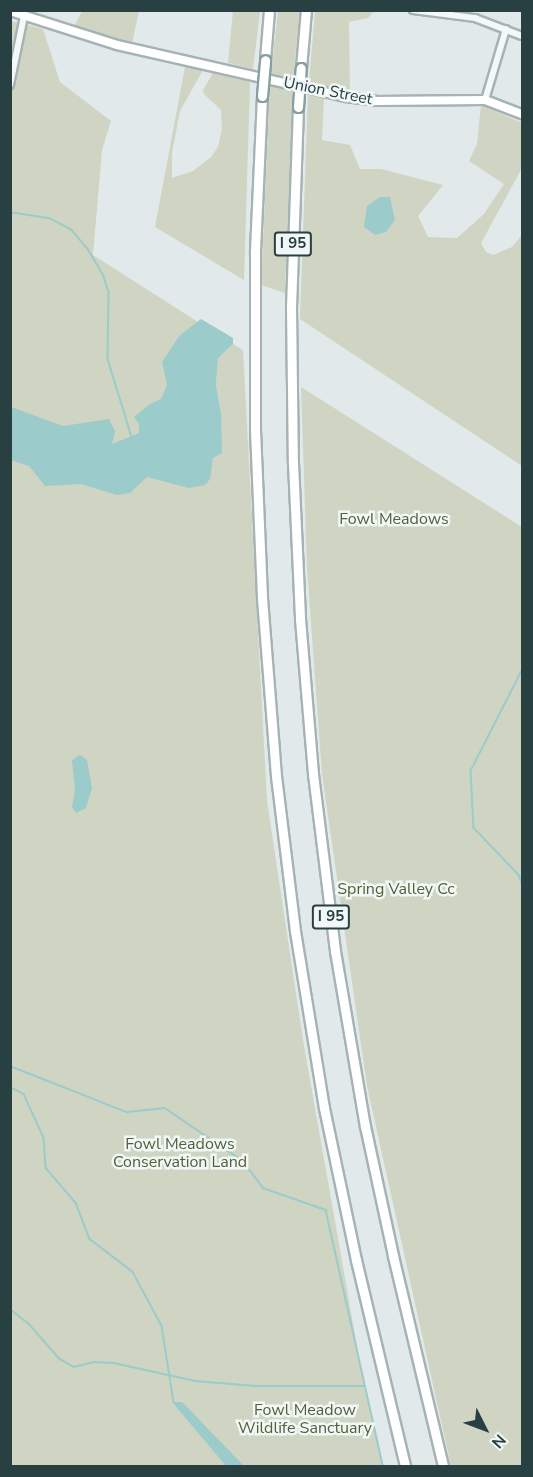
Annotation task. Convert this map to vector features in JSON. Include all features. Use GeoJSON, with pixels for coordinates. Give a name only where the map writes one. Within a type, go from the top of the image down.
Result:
{"type":"FeatureCollection","features":[{"type":"Feature","properties":{"kind":"highway","name":"I 95"},"geometry":{"type":"LineString","coordinates":[[269,10],[262,96],[255,253],[255,430],[261,587],[276,776],[295,931],[326,1119],[405,1467]]}},
{"type":"Feature","properties":{"kind":"highway","name":"I 95"},"geometry":{"type":"LineString","coordinates":[[306,10],[298,107],[291,318],[293,485],[303,663],[318,818],[339,972],[365,1126],[443,1467]]}},
{"type":"Feature","properties":{"kind":"main road","name":"Union Street"},"geometry":{"type":"LineString","coordinates":[[10,11],[134,50],[361,100],[485,100],[522,114]]}},
{"type":"Feature","properties":{"kind":"street"},"geometry":{"type":"LineString","coordinates":[[413,10],[461,13],[522,36]]}},
{"type":"Feature","properties":{"kind":"street"},"geometry":{"type":"LineString","coordinates":[[10,85],[24,16]]}},
{"type":"Feature","properties":{"kind":"street"},"geometry":{"type":"LineString","coordinates":[[485,100],[506,29]]}},
{"type":"Feature","properties":{"kind":"green space"},"geometry":{"type":"Polygon","coordinates":[[[82,11],[139,11],[132,43],[73,29],[82,11]]]}},
{"type":"Feature","properties":{"kind":"green space"},"geometry":{"type":"Polygon","coordinates":[[[233,11],[260,11],[253,69],[228,63],[233,11]]]}},
{"type":"Feature","properties":{"kind":"green space"},"geometry":{"type":"Polygon","coordinates":[[[278,11],[300,11],[293,80],[271,74],[278,11]]]}},
{"type":"Feature","properties":{"kind":"green space"},"geometry":{"type":"Polygon","coordinates":[[[315,11],[374,11],[368,18],[349,22],[350,92],[309,82],[315,11]]]}},
{"type":"Feature","properties":{"kind":"green space"},"geometry":{"type":"Polygon","coordinates":[[[11,21],[43,29],[60,82],[111,121],[102,150],[93,255],[198,322],[180,335],[221,452],[221,413],[216,385],[218,357],[233,344],[243,350],[267,801],[303,1040],[364,1386],[383,1466],[11,1466],[11,21]]]}},
{"type":"Feature","properties":{"kind":"green space"},"geometry":{"type":"Polygon","coordinates":[[[185,67],[203,70],[180,111],[172,153],[172,178],[193,171],[211,157],[218,147],[222,129],[221,110],[204,94],[203,90],[213,73],[250,82],[244,280],[155,227],[185,67]]]}},
{"type":"Feature","properties":{"kind":"green space"},"geometry":{"type":"Polygon","coordinates":[[[270,85],[293,89],[285,293],[261,285],[270,85]]]}},
{"type":"Feature","properties":{"kind":"green space"},"geometry":{"type":"Polygon","coordinates":[[[308,95],[324,98],[322,140],[350,145],[360,169],[381,169],[443,185],[418,216],[428,237],[457,238],[484,214],[504,184],[469,161],[477,144],[481,105],[522,123],[522,168],[481,243],[486,252],[493,255],[512,247],[522,235],[522,466],[300,319],[308,95]]]}},
{"type":"Feature","properties":{"kind":"green space"},"geometry":{"type":"Polygon","coordinates":[[[301,387],[522,527],[522,1466],[451,1466],[367,1086],[322,774],[307,567],[301,387]]]}},
{"type":"Feature","properties":{"kind":"water"},"geometry":{"type":"Polygon","coordinates":[[[380,197],[390,197],[395,220],[386,232],[375,235],[364,227],[367,206],[380,197]]]}},
{"type":"Feature","properties":{"kind":"water"},"geometry":{"type":"Polygon","coordinates":[[[201,319],[233,338],[233,344],[218,358],[216,385],[221,413],[222,453],[213,458],[210,479],[205,485],[189,488],[147,477],[130,493],[117,495],[81,484],[45,486],[29,466],[11,460],[11,407],[63,426],[109,419],[115,431],[112,444],[139,433],[139,424],[134,417],[150,404],[161,399],[167,385],[162,362],[180,335],[201,319]]]}},
{"type":"Feature","properties":{"kind":"water"},"geometry":{"type":"Polygon","coordinates":[[[80,755],[87,760],[92,788],[86,808],[76,813],[72,807],[75,790],[72,760],[80,755]]]}},
{"type":"Feature","properties":{"kind":"water"},"geometry":{"type":"Polygon","coordinates":[[[172,1402],[182,1402],[244,1466],[226,1466],[172,1402]]]}},
{"type":"Feature","properties":{"kind":"waterway"},"geometry":{"type":"LineString","coordinates":[[10,212],[49,218],[71,229],[88,249],[103,274],[109,293],[108,359],[132,437]]}},
{"type":"Feature","properties":{"kind":"waterway"},"geometry":{"type":"LineString","coordinates":[[522,671],[471,771],[474,828],[519,875],[522,883]]}},
{"type":"Feature","properties":{"kind":"waterway"},"geometry":{"type":"LineString","coordinates":[[10,1066],[127,1112],[165,1108],[243,1161],[263,1188],[326,1210],[383,1466]]}},
{"type":"Feature","properties":{"kind":"waterway"},"geometry":{"type":"LineString","coordinates":[[10,1087],[24,1094],[44,1138],[46,1168],[76,1203],[90,1239],[133,1272],[162,1326],[174,1403]]}},
{"type":"Feature","properties":{"kind":"waterway"},"geometry":{"type":"LineString","coordinates":[[10,1309],[29,1324],[60,1359],[74,1367],[94,1362],[114,1363],[195,1381],[257,1386],[364,1386]]}},
{"type":"Feature","properties":{"kind":"park label","name":"Fowl Meadows"},"geometry":{"type":"Point","coordinates":[394,519]}},
{"type":"Feature","properties":{"kind":"park label","name":"Spring Valley Cc"},"geometry":{"type":"Point","coordinates":[396,889]}},
{"type":"Feature","properties":{"kind":"park label","name":"Fowl Meadows Conservation Land"},"geometry":{"type":"Point","coordinates":[180,1153]}},
{"type":"Feature","properties":{"kind":"park label","name":"Fowl Meadow Wildlife Sanctuary"},"geometry":{"type":"Point","coordinates":[305,1419]}}]}
